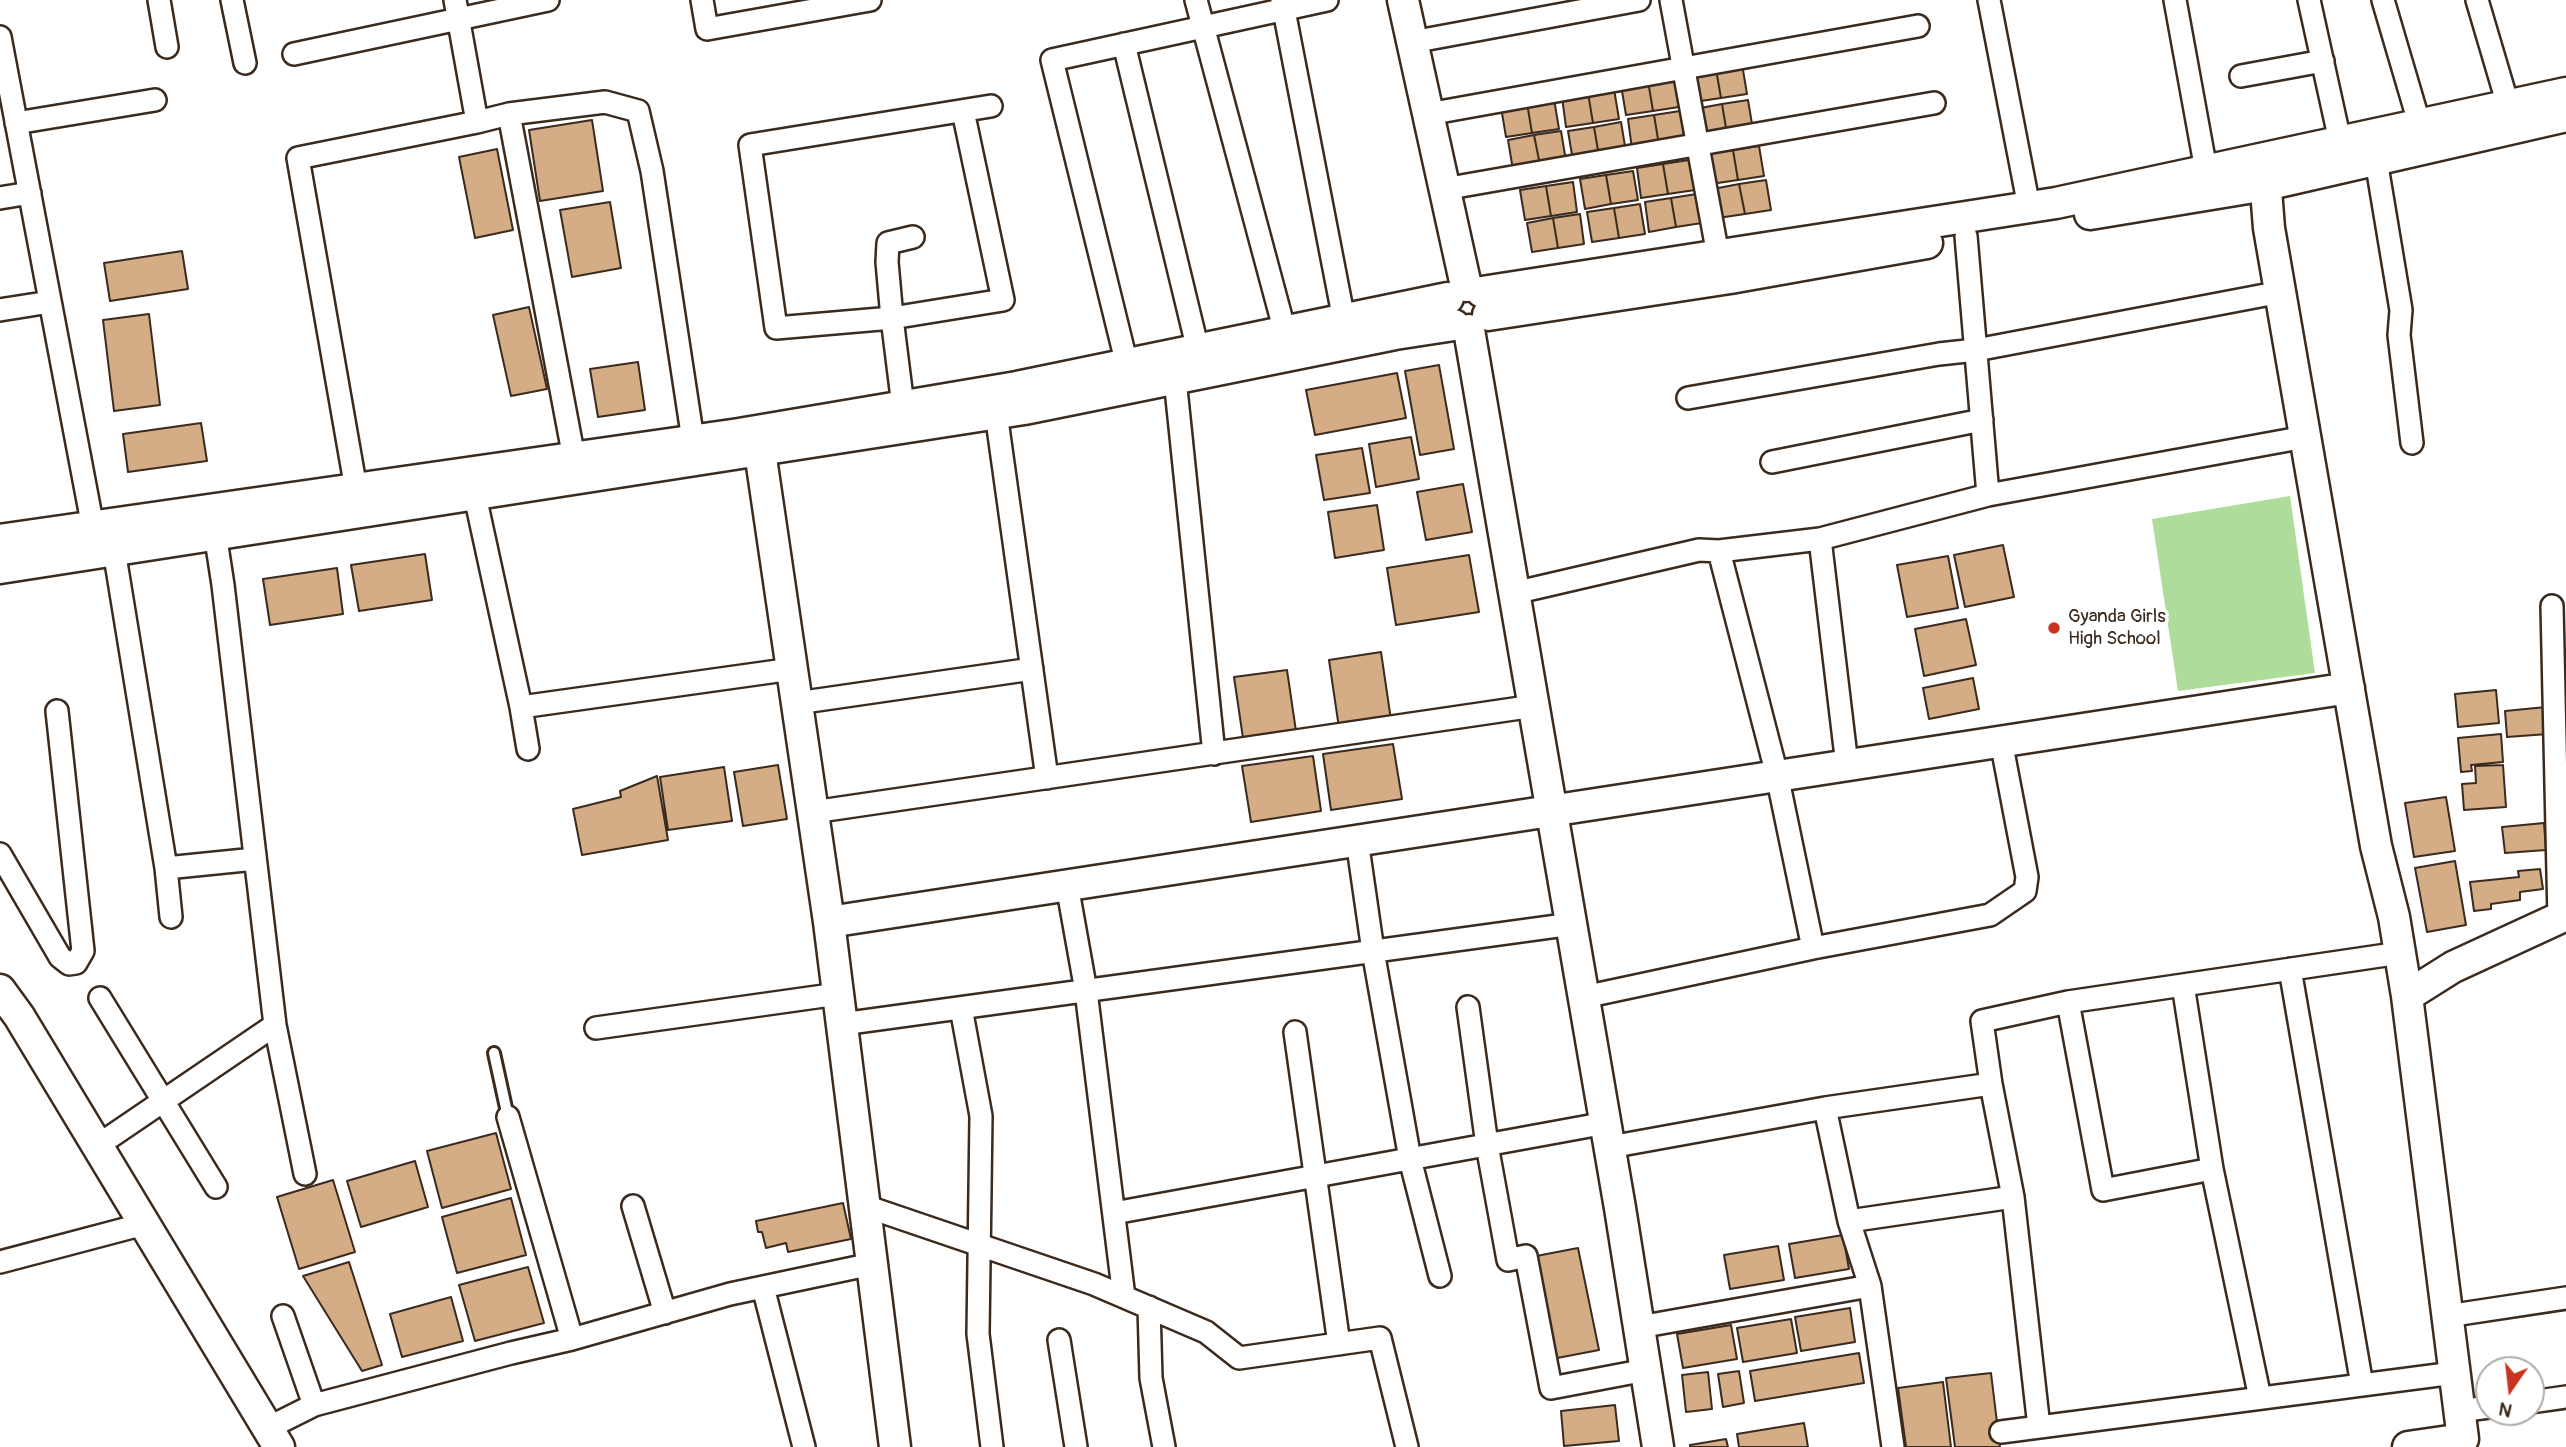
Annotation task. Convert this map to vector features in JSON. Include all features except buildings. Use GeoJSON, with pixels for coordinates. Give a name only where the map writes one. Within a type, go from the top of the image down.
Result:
{"type":"FeatureCollection","features":[{"type":"Feature","properties":{"kind":"street"},"geometry":{"type":"LineString","coordinates":[[159,0],[167,47]]}},
{"type":"Feature","properties":{"kind":"street"},"geometry":{"type":"LineString","coordinates":[[232,0],[244,63]]}},
{"type":"Feature","properties":{"kind":"street"},"geometry":{"type":"LineString","coordinates":[[294,54],[457,9],[548,0]]}},
{"type":"Feature","properties":{"kind":"street"},"geometry":{"type":"LineString","coordinates":[[702,0],[708,29],[811,5],[870,0]]}},
{"type":"Feature","properties":{"kind":"street"},"geometry":{"type":"LineString","coordinates":[[1196,0],[1284,332]]}},
{"type":"Feature","properties":{"kind":"street"},"geometry":{"type":"LineString","coordinates":[[1127,365],[1052,60],[1203,27],[1283,5],[1327,0]]}},
{"type":"Feature","properties":{"kind":"street"},"geometry":{"type":"LineString","coordinates":[[1403,0],[1468,308],[1658,1447]]}},
{"type":"Feature","properties":{"kind":"street"},"geometry":{"type":"LineString","coordinates":[[1412,42],[1639,0]]}},
{"type":"Feature","properties":{"kind":"street"},"geometry":{"type":"LineString","coordinates":[[1671,0],[1718,256]]}},
{"type":"Feature","properties":{"kind":"street"},"geometry":{"type":"LineString","coordinates":[[1989,0],[2029,207]]}},
{"type":"Feature","properties":{"kind":"street"},"geometry":{"type":"LineString","coordinates":[[2175,0],[2206,170]]}},
{"type":"Feature","properties":{"kind":"street"},"geometry":{"type":"LineString","coordinates":[[2309,0],[2340,141]]}},
{"type":"Feature","properties":{"kind":"street"},"geometry":{"type":"LineString","coordinates":[[2383,0],[2423,136]]}},
{"type":"Feature","properties":{"kind":"street"},"geometry":{"type":"LineString","coordinates":[[2477,0],[2508,105]]}},
{"type":"Feature","properties":{"kind":"street"},"geometry":{"type":"LineString","coordinates":[[1283,5],[1344,320]]}},
{"type":"Feature","properties":{"kind":"street"},"geometry":{"type":"LineString","coordinates":[[457,9],[477,122]]}},
{"type":"Feature","properties":{"kind":"street"},"geometry":{"type":"LineString","coordinates":[[1428,114],[1918,26]]}},
{"type":"Feature","properties":{"kind":"street"},"geometry":{"type":"LineString","coordinates":[[0,37],[50,302],[102,544],[166,868],[171,917]]}},
{"type":"Feature","properties":{"kind":"street"},"geometry":{"type":"LineString","coordinates":[[1124,44],[1198,350]]}},
{"type":"Feature","properties":{"kind":"street"},"geometry":{"type":"LineString","coordinates":[[2241,76],[2323,61]]}},
{"type":"Feature","properties":{"kind":"street"},"geometry":{"type":"LineString","coordinates":[[0,540],[102,544],[215,533],[475,496],[759,441],[904,406],[1017,387],[1344,320],[1730,278],[1966,236],[2265,172],[2376,160],[2423,136],[2508,105],[2566,93]]}},
{"type":"Feature","properties":{"kind":"street"},"geometry":{"type":"LineString","coordinates":[[16,123],[155,100]]}},
{"type":"Feature","properties":{"kind":"street"},"geometry":{"type":"LineString","coordinates":[[356,489],[298,158],[509,114],[605,102],[638,110],[652,171],[693,440]]}},
{"type":"Feature","properties":{"kind":"street"},"geometry":{"type":"LineString","coordinates":[[1444,189],[1934,103]]}},
{"type":"Feature","properties":{"kind":"street"},"geometry":{"type":"LineString","coordinates":[[963,111],[1003,300],[892,318],[776,328],[750,145],[990,106]]}},
{"type":"Feature","properties":{"kind":"street"},"geometry":{"type":"LineString","coordinates":[[509,114],[574,458]]}},
{"type":"Feature","properties":{"kind":"street"},"geometry":{"type":"LineString","coordinates":[[0,568],[356,489],[693,440],[759,441],[996,414],[1395,334],[1468,308],[1718,256],[2029,207],[2206,170],[2265,172],[2340,141],[2423,136],[2566,117]]}},
{"type":"Feature","properties":{"kind":"street"},"geometry":{"type":"LineString","coordinates":[[2376,160],[2401,310],[2399,335],[2412,443]]}},
{"type":"Feature","properties":{"kind":"street"},"geometry":{"type":"LineString","coordinates":[[2265,172],[2269,228],[2305,437],[2376,846],[2407,996],[2463,1432],[2408,1447]]}},
{"type":"Feature","properties":{"kind":"street"},"geometry":{"type":"LineString","coordinates":[[0,198],[30,193]]}},
{"type":"Feature","properties":{"kind":"street"},"geometry":{"type":"LineString","coordinates":[[1966,236],[1988,495]]}},
{"type":"Feature","properties":{"kind":"street"},"geometry":{"type":"LineString","coordinates":[[904,406],[892,318],[888,243],[914,237]]}},
{"type":"Feature","properties":{"kind":"street"},"geometry":{"type":"LineString","coordinates":[[1688,398],[1938,354],[1976,350],[2281,293]]}},
{"type":"Feature","properties":{"kind":"street"},"geometry":{"type":"LineString","coordinates":[[0,310],[50,302]]}},
{"type":"Feature","properties":{"kind":"street"},"geometry":{"type":"LineString","coordinates":[[1175,379],[1214,754]]}},
{"type":"Feature","properties":{"kind":"street"},"geometry":{"type":"LineString","coordinates":[[996,414],[1047,778]]}},
{"type":"Feature","properties":{"kind":"street"},"geometry":{"type":"LineString","coordinates":[[1772,462],[1982,419]]}},
{"type":"Feature","properties":{"kind":"street"},"geometry":{"type":"LineString","coordinates":[[1514,593],[1699,550],[1719,551],[1820,539],[1988,495],[2305,437]]}},
{"type":"Feature","properties":{"kind":"street"},"geometry":{"type":"LineString","coordinates":[[759,441],[829,922],[895,1447]]}},
{"type":"Feature","properties":{"kind":"street"},"geometry":{"type":"LineString","coordinates":[[475,496],[528,749]]}},
{"type":"Feature","properties":{"kind":"street"},"geometry":{"type":"LineString","coordinates":[[215,533],[275,1025],[305,1174]]}},
{"type":"Feature","properties":{"kind":"street"},"geometry":{"type":"LineString","coordinates":[[1820,539],[1847,765]]}},
{"type":"Feature","properties":{"kind":"street"},"geometry":{"type":"LineString","coordinates":[[1719,551],[1777,775],[1813,948]]}},
{"type":"Feature","properties":{"kind":"street"},"geometry":{"type":"LineString","coordinates":[[2407,996],[2453,967],[2563,917],[2552,606]]}},
{"type":"Feature","properties":{"kind":"street"},"geometry":{"type":"LineString","coordinates":[[521,707],[792,669]]}},
{"type":"Feature","properties":{"kind":"street"},"geometry":{"type":"LineString","coordinates":[[797,703],[1032,669]]}},
{"type":"Feature","properties":{"kind":"street"},"geometry":{"type":"LineString","coordinates":[[829,922],[2349,688]]}},
{"type":"Feature","properties":{"kind":"street"},"geometry":{"type":"LineString","coordinates":[[813,812],[1534,706]]}},
{"type":"Feature","properties":{"kind":"street"},"geometry":{"type":"LineString","coordinates":[[0,854],[60,957],[69,964],[76,963],[83,951],[57,711]]}},
{"type":"Feature","properties":{"kind":"street"},"geometry":{"type":"LineString","coordinates":[[1584,997],[1813,948],[1990,915],[2025,891],[2027,877],[2001,741]]}},
{"type":"Feature","properties":{"kind":"street"},"geometry":{"type":"LineString","coordinates":[[1357,840],[1373,951],[1410,1159],[1440,1276]]}},
{"type":"Feature","properties":{"kind":"street"},"geometry":{"type":"LineString","coordinates":[[166,868],[255,859]]}},
{"type":"Feature","properties":{"kind":"street"},"geometry":{"type":"LineString","coordinates":[[1067,885],[1086,991],[1124,1297]]}},
{"type":"Feature","properties":{"kind":"street"},"geometry":{"type":"LineString","coordinates":[[842,1024],[1572,924]]}},
{"type":"Feature","properties":{"kind":"street"},"geometry":{"type":"LineString","coordinates":[[2039,1427],[2013,1197],[1982,1021],[2068,1002],[2400,953]]}},
{"type":"Feature","properties":{"kind":"street"},"geometry":{"type":"LineString","coordinates":[[2290,969],[2362,1385]]}},
{"type":"Feature","properties":{"kind":"street"},"geometry":{"type":"LineString","coordinates":[[2183,985],[2212,1169],[2260,1398]]}},
{"type":"Feature","properties":{"kind":"street"},"geometry":{"type":"LineString","coordinates":[[0,990],[19,1016],[273,1438],[314,1405],[763,1287],[872,1264]]}},
{"type":"Feature","properties":{"kind":"street"},"geometry":{"type":"LineString","coordinates":[[596,1028],[838,994]]}},
{"type":"Feature","properties":{"kind":"street"},"geometry":{"type":"LineString","coordinates":[[100,998],[216,1187]]}},
{"type":"Feature","properties":{"kind":"street"},"geometry":{"type":"LineString","coordinates":[[2068,1002],[2103,1190],[2212,1169]]}},
{"type":"Feature","properties":{"kind":"street"},"geometry":{"type":"LineString","coordinates":[[1468,1007],[1487,1145],[1508,1260],[1525,1256],[1551,1388],[1646,1370]]}},
{"type":"Feature","properties":{"kind":"street"},"geometry":{"type":"LineString","coordinates":[[961,1008],[981,1116],[978,1334],[992,1447]]}},
{"type":"Feature","properties":{"kind":"street"},"geometry":{"type":"LineString","coordinates":[[97,1146],[275,1025]]}},
{"type":"Feature","properties":{"kind":"street"},"geometry":{"type":"LineString","coordinates":[[1295,1032],[1339,1343]]}},
{"type":"Feature","properties":{"kind":"street"},"geometry":{"type":"LineString","coordinates":[[1114,1213],[1487,1145],[1608,1135],[1991,1084]]}},
{"type":"Feature","properties":{"kind":"street"},"geometry":{"type":"LineString","coordinates":[[1825,1108],[1849,1221],[1870,1286],[1893,1447]]}},
{"type":"Feature","properties":{"kind":"street"},"geometry":{"type":"LineString","coordinates":[[508,1117],[572,1339]]}},
{"type":"Feature","properties":{"kind":"street"},"geometry":{"type":"LineString","coordinates":[[1849,1221],[2013,1197]]}},
{"type":"Feature","properties":{"kind":"street"},"geometry":{"type":"LineString","coordinates":[[633,1206],[665,1312]]}},
{"type":"Feature","properties":{"kind":"street"},"geometry":{"type":"LineString","coordinates":[[865,1206],[1094,1284],[1206,1332],[1239,1357],[1380,1338],[1407,1447]]}},
{"type":"Feature","properties":{"kind":"street"},"geometry":{"type":"LineString","coordinates":[[0,1262],[144,1224]]}},
{"type":"Feature","properties":{"kind":"street"},"geometry":{"type":"LineString","coordinates":[[1639,1327],[1870,1286]]}},
{"type":"Feature","properties":{"kind":"street"},"geometry":{"type":"LineString","coordinates":[[763,1287],[804,1447]]}},
{"type":"Feature","properties":{"kind":"street"},"geometry":{"type":"LineString","coordinates":[[2447,1316],[2566,1298]]}},
{"type":"Feature","properties":{"kind":"street"},"geometry":{"type":"LineString","coordinates":[[1149,1307],[1152,1378],[1164,1447]]}},
{"type":"Feature","properties":{"kind":"street"},"geometry":{"type":"LineString","coordinates":[[283,1316],[314,1405]]}},
{"type":"Feature","properties":{"kind":"street"},"geometry":{"type":"LineString","coordinates":[[1059,1340],[1076,1447]]}},
{"type":"Feature","properties":{"kind":"street"},"geometry":{"type":"LineString","coordinates":[[2001,1432],[2454,1373]]}},
{"type":"Feature","properties":{"kind":"street"},"geometry":{"type":"LineString","coordinates":[[2545,1400],[2566,1397]]}},
{"type":"Feature","properties":{"kind":"lane"},"geometry":{"type":"LineString","coordinates":[[495,1053],[508,1117]]}},
{"type":"Feature","properties":{"kind":"green space"},"geometry":{"type":"Polygon","coordinates":[[[2290,496],[2315,673],[2178,691],[2152,519],[2290,496]]]}},
{"type":"Feature","properties":{"kind":"place","name":"Gyanda Girls High School"},"geometry":{"type":"Point","coordinates":[2054,628]}}]}
